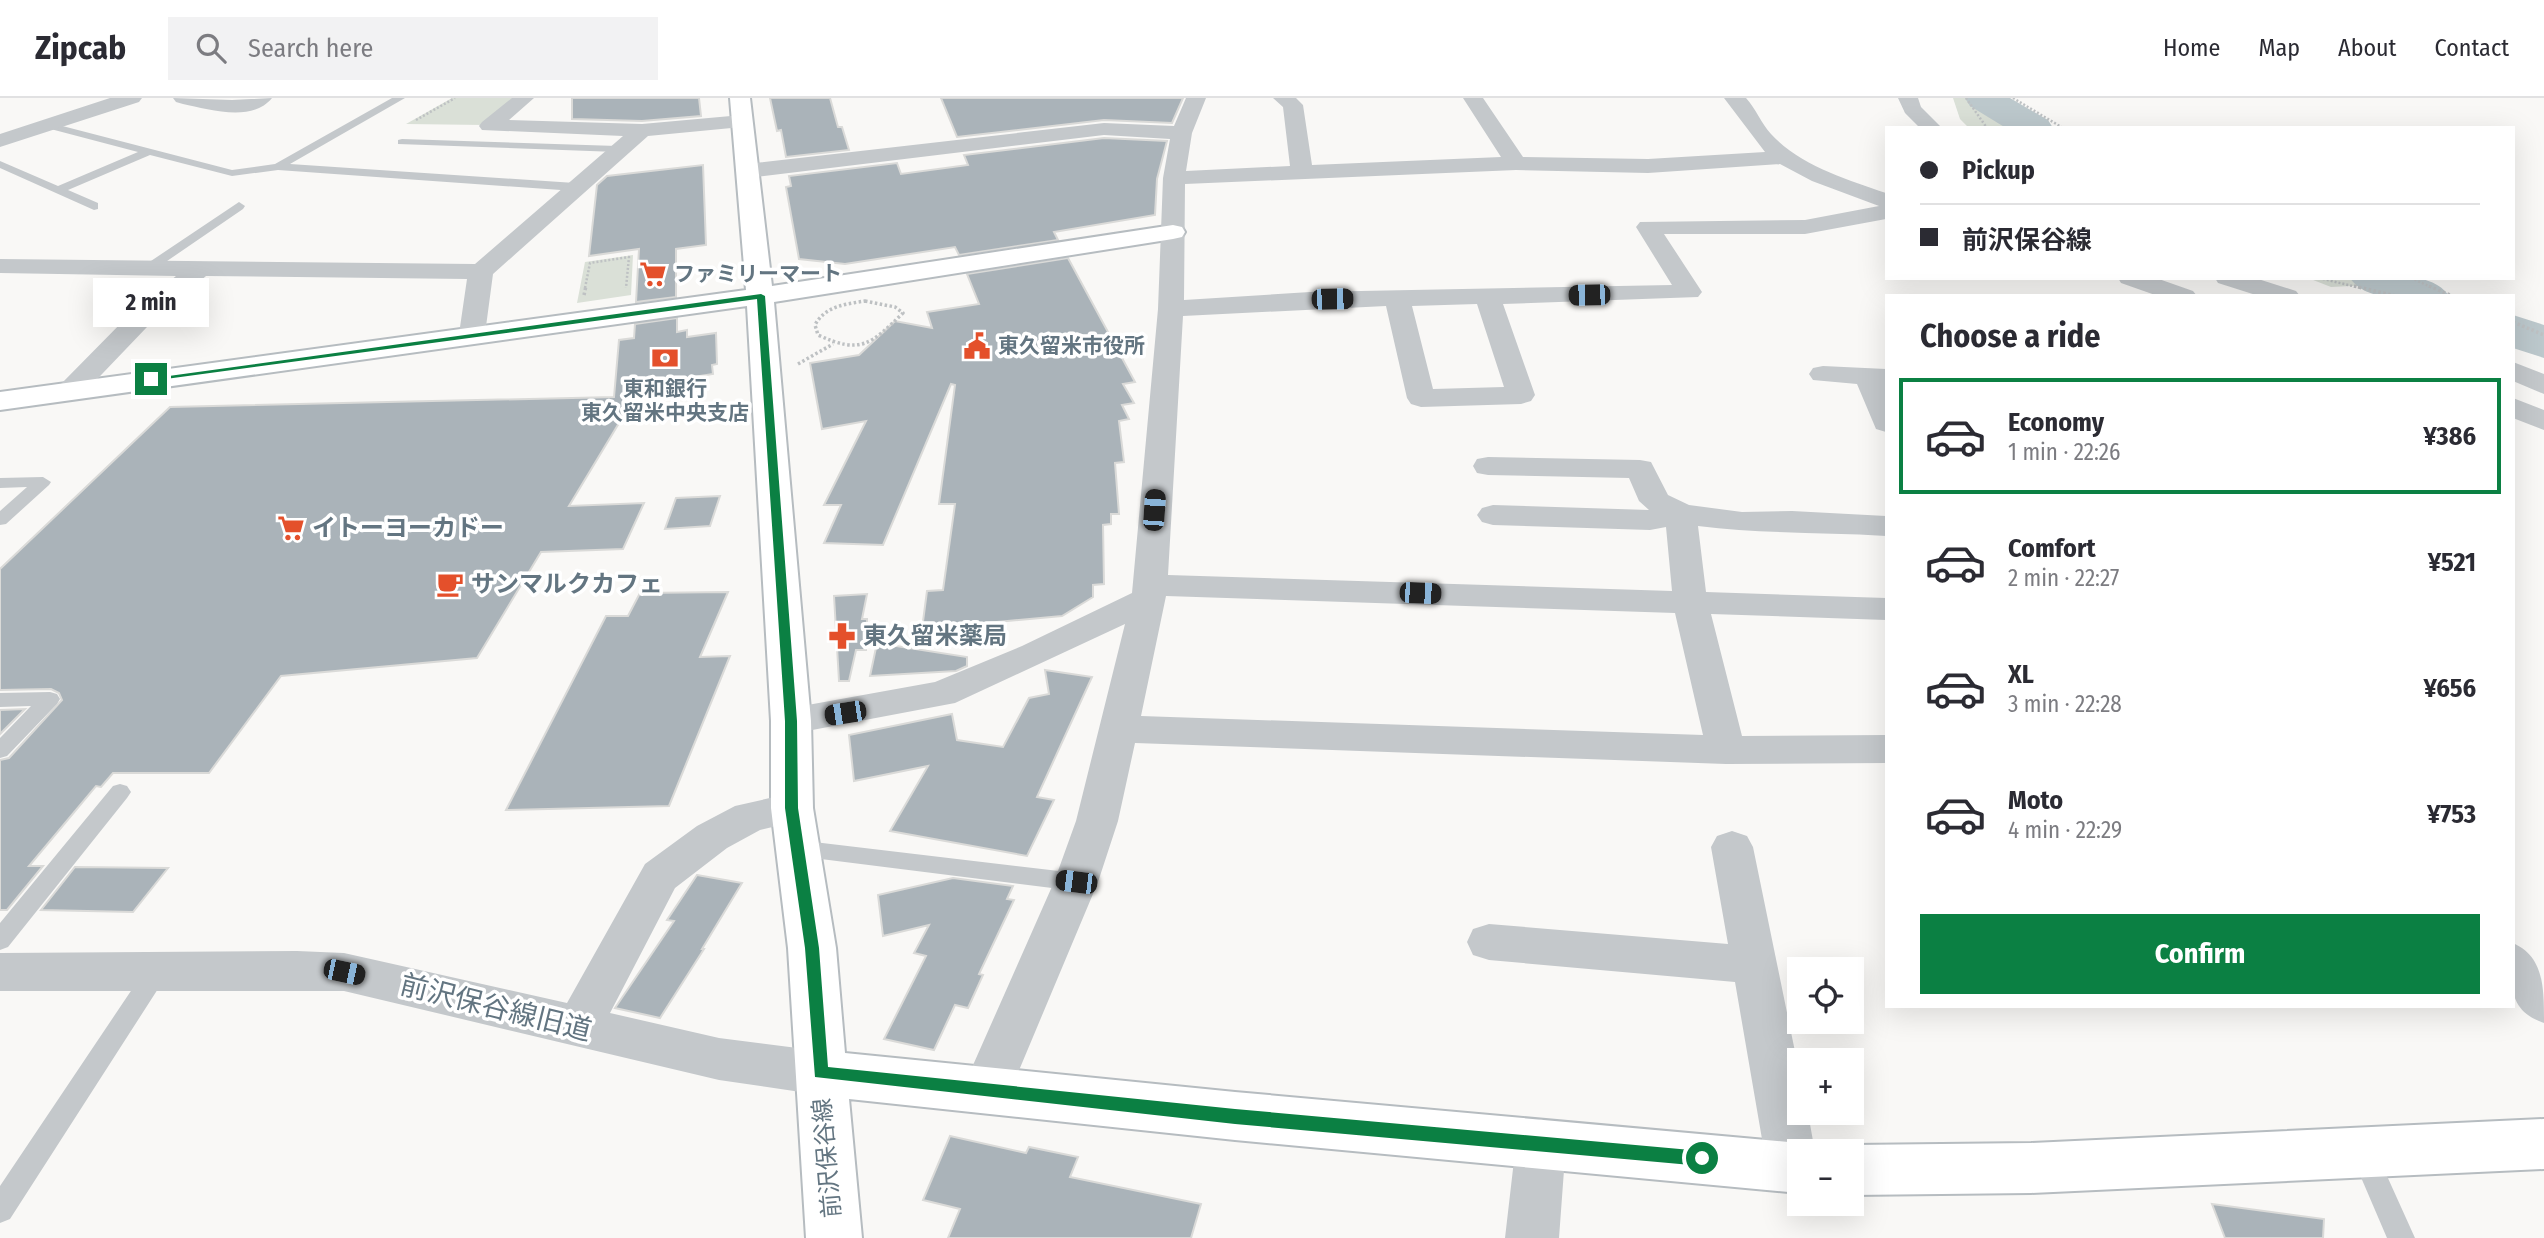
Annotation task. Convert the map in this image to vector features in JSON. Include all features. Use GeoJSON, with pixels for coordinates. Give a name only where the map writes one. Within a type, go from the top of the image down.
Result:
{"type":"FeatureCollection","features":[{"type":"Feature","properties":{"kind":"street"},"geometry":{"type":"LineString","coordinates":[[0,141],[132,98]]}},
{"type":"Feature","properties":{"kind":"street"},"geometry":{"type":"LineString","coordinates":[[183,98],[232,108],[246,107],[262,98]]}},
{"type":"Feature","properties":{"kind":"street"},"geometry":{"type":"LineString","coordinates":[[524,98],[489,126],[642,130],[741,109],[761,296]]}},
{"type":"Feature","properties":{"kind":"street"},"geometry":{"type":"LineString","coordinates":[[987,1090],[1076,882],[1097,821],[1149,592],[1171,309],[1174,178],[1182,132],[1196,98]]}},
{"type":"Feature","properties":{"kind":"street"},"geometry":{"type":"LineString","coordinates":[[1283,98],[1293,105],[1302,173]]}},
{"type":"Feature","properties":{"kind":"street"},"geometry":{"type":"LineString","coordinates":[[1473,98],[1516,163]]}},
{"type":"Feature","properties":{"kind":"street"},"geometry":{"type":"LineString","coordinates":[[1734,98],[1762,137],[1785,157],[1819,175],[1885,201]]}},
{"type":"Feature","properties":{"kind":"street"},"geometry":{"type":"LineString","coordinates":[[1908,98],[1912,109],[1930,126]]}},
{"type":"Feature","properties":{"kind":"street"},"geometry":{"type":"LineString","coordinates":[[747,171],[1104,129],[1182,132]]}},
{"type":"Feature","properties":{"kind":"street"},"geometry":{"type":"LineString","coordinates":[[472,334],[481,272],[642,130]]}},
{"type":"Feature","properties":{"kind":"street"},"geometry":{"type":"LineString","coordinates":[[1174,178],[1516,163],[1648,166],[1785,157]]}},
{"type":"Feature","properties":{"kind":"street"},"geometry":{"type":"LineString","coordinates":[[1171,309],[1310,300],[1689,292],[1648,227],[1805,227],[1885,212]]}},
{"type":"Feature","properties":{"kind":"street"},"geometry":{"type":"LineString","coordinates":[[0,401],[761,296],[1173,232]]}},
{"type":"Feature","properties":{"kind":"street"},"geometry":{"type":"LineString","coordinates":[[0,266],[481,272]]}},
{"type":"Feature","properties":{"kind":"street"},"geometry":{"type":"LineString","coordinates":[[71,390],[138,321],[198,270]]}},
{"type":"Feature","properties":{"kind":"street"},"geometry":{"type":"LineString","coordinates":[[2136,280],[2178,294]]}},
{"type":"Feature","properties":{"kind":"street"},"geometry":{"type":"LineString","coordinates":[[2234,280],[2280,294]]}},
{"type":"Feature","properties":{"kind":"street","name":"前沢保谷線"},"geometry":{"type":"LineString","coordinates":[[761,296],[791,721],[794,828],[812,948],[834,1238]]}},
{"type":"Feature","properties":{"kind":"street"},"geometry":{"type":"LineString","coordinates":[[1397,299],[1421,398],[1521,395],[1488,297]]}},
{"type":"Feature","properties":{"kind":"street"},"geometry":{"type":"LineString","coordinates":[[2515,371],[2544,385]]}},
{"type":"Feature","properties":{"kind":"street"},"geometry":{"type":"LineString","coordinates":[[1823,374],[1878,377],[1885,417]]}},
{"type":"Feature","properties":{"kind":"street"},"geometry":{"type":"LineString","coordinates":[[1488,466],[1640,469],[1655,501],[1681,514]]}},
{"type":"Feature","properties":{"kind":"street"},"geometry":{"type":"LineString","coordinates":[[1493,514],[1650,520],[1681,514],[1742,522],[1792,520],[1885,526]]}},
{"type":"Feature","properties":{"kind":"street"},"geometry":{"type":"LineString","coordinates":[[1681,514],[1690,602],[1726,750]]}},
{"type":"Feature","properties":{"kind":"street"},"geometry":{"type":"LineString","coordinates":[[791,721],[942,694],[1035,654],[1149,592],[1690,602],[1885,609]]}},
{"type":"Feature","properties":{"kind":"street"},"geometry":{"type":"LineString","coordinates":[[1119,729],[1726,750],[1885,749]]}},
{"type":"Feature","properties":{"kind":"street"},"geometry":{"type":"LineString","coordinates":[[579,1027],[660,876],[685,855],[750,817],[794,828]]}},
{"type":"Feature","properties":{"kind":"street"},"geometry":{"type":"LineString","coordinates":[[1732,847],[1790,1139]]}},
{"type":"Feature","properties":{"kind":"street"},"geometry":{"type":"LineString","coordinates":[[1489,942],[1755,965]]}},
{"type":"Feature","properties":{"kind":"street"},"geometry":{"type":"LineString","coordinates":[[2515,965],[2544,1003]]}},
{"type":"Feature","properties":{"kind":"street","name":"前沢保谷線旧道"},"geometry":{"type":"LineString","coordinates":[[0,972],[344,972],[719,1059],[821,1073]]}},
{"type":"Feature","properties":{"kind":"street"},"geometry":{"type":"LineString","coordinates":[[821,1073],[1235,1116],[1787,1167]]}},
{"type":"Feature","properties":{"kind":"street"},"geometry":{"type":"LineString","coordinates":[[1532,1238],[1541,1143]]}},
{"type":"Feature","properties":{"kind":"street"},"geometry":{"type":"LineString","coordinates":[[1864,1170],[2031,1168],[2544,1144]]}},
{"type":"Feature","properties":{"kind":"lane"},"geometry":{"type":"LineString","coordinates":[[278,167],[400,98]]}},
{"type":"Feature","properties":{"kind":"lane"},"geometry":{"type":"LineString","coordinates":[[47,125],[232,173],[278,167],[575,187]]}},
{"type":"Feature","properties":{"kind":"lane"},"geometry":{"type":"LineString","coordinates":[[402,142],[618,149]]}},
{"type":"Feature","properties":{"kind":"lane"},"geometry":{"type":"LineString","coordinates":[[60,189],[150,151]]}},
{"type":"Feature","properties":{"kind":"lane"},"geometry":{"type":"LineString","coordinates":[[0,164],[94,206]]}},
{"type":"Feature","properties":{"kind":"lane"},"geometry":{"type":"LineString","coordinates":[[146,269],[239,206]]}},
{"type":"Feature","properties":{"kind":"lane"},"geometry":{"type":"LineString","coordinates":[[0,483],[43,482],[0,520]]}},
{"type":"Feature","properties":{"kind":"lane"},"geometry":{"type":"LineString","coordinates":[[0,700],[50,699],[0,751]]}},
{"type":"Feature","properties":{"kind":"lane"},"geometry":{"type":"LineString","coordinates":[[0,940],[120,792]]}},
{"type":"Feature","properties":{"kind":"lane"},"geometry":{"type":"LineString","coordinates":[[794,828],[1076,882]]}},
{"type":"Feature","properties":{"kind":"lane"},"geometry":{"type":"LineString","coordinates":[[0,1210],[157,971]]}},
{"type":"Feature","properties":{"kind":"lane"},"geometry":{"type":"LineString","coordinates":[[2364,1153],[2401,1238]]}},
{"type":"Feature","properties":{"kind":"path"},"geometry":{"type":"LineString","coordinates":[[424,122],[412,122],[455,98]]}},
{"type":"Feature","properties":{"kind":"path"},"geometry":{"type":"LineString","coordinates":[[1966,98],[1986,126]]}},
{"type":"Feature","properties":{"kind":"path"},"geometry":{"type":"LineString","coordinates":[[2012,98],[2060,126]]}},
{"type":"Feature","properties":{"kind":"path"},"geometry":{"type":"LineString","coordinates":[[583,300],[590,262],[629,257],[626,293]]}},
{"type":"Feature","properties":{"kind":"path"},"geometry":{"type":"LineString","coordinates":[[2328,280],[2387,294]]}},
{"type":"Feature","properties":{"kind":"path"},"geometry":{"type":"LineString","coordinates":[[2416,280],[2447,294]]}},
{"type":"Feature","properties":{"kind":"path"},"geometry":{"type":"LineString","coordinates":[[797,365],[834,343],[852,348],[871,344],[903,313],[882,303],[865,301],[841,305],[825,313],[815,326],[818,335],[834,343]]}},
{"type":"Feature","properties":{"kind":"path"},"geometry":{"type":"LineString","coordinates":[[2515,323],[2544,335]]}},
{"type":"Feature","properties":{"kind":"shaded area"},"geometry":{"type":"Polygon","coordinates":[[[452,98],[519,98],[484,125],[406,124],[452,98]]]}},
{"type":"Feature","properties":{"kind":"shaded area"},"geometry":{"type":"Polygon","coordinates":[[[1953,98],[1983,98],[2032,126],[1967,126],[1960,119],[1953,98]]]}},
{"type":"Feature","properties":{"kind":"shaded area"},"geometry":{"type":"Polygon","coordinates":[[[633,255],[631,295],[577,303],[585,262],[633,255]]]}},
{"type":"Feature","properties":{"kind":"shaded area"},"geometry":{"type":"Polygon","coordinates":[[[2313,280],[2379,280],[2391,284],[2331,287],[2313,280]]]}},
{"type":"Feature","properties":{"kind":"building"},"geometry":{"type":"Polygon","coordinates":[[[572,98],[699,98],[701,116],[642,121],[572,119],[572,98]]]}},
{"type":"Feature","properties":{"kind":"building"},"geometry":{"type":"Polygon","coordinates":[[[770,98],[830,98],[838,127],[842,127],[849,150],[786,157],[781,130],[777,131],[770,98]]]}},
{"type":"Feature","properties":{"kind":"building"},"geometry":{"type":"Polygon","coordinates":[[[941,98],[1183,98],[1172,123],[1104,120],[957,137],[941,98]]]}},
{"type":"Feature","properties":{"kind":"building"},"geometry":{"type":"Polygon","coordinates":[[[1104,138],[1167,141],[1157,179],[1155,215],[1054,232],[1058,240],[959,255],[955,247],[845,264],[799,259],[786,187],[791,186],[789,176],[897,163],[901,174],[968,165],[964,155],[1104,138]]]}},
{"type":"Feature","properties":{"kind":"building"},"geometry":{"type":"Polygon","coordinates":[[[703,165],[706,245],[676,249],[676,297],[636,302],[639,249],[589,256],[597,185],[607,176],[703,165]]]}},
{"type":"Feature","properties":{"kind":"building"},"geometry":{"type":"Polygon","coordinates":[[[1068,258],[1135,382],[1123,384],[1134,403],[1122,405],[1129,419],[1119,421],[1124,462],[1115,463],[1119,514],[1111,514],[1111,524],[1103,525],[1104,584],[1093,585],[1093,597],[1062,616],[922,629],[927,591],[943,590],[955,504],[939,504],[955,385],[951,384],[883,545],[824,543],[841,505],[824,505],[866,421],[822,429],[810,363],[859,355],[895,321],[932,328],[927,312],[979,304],[967,274],[1068,258]]]}},
{"type":"Feature","properties":{"kind":"building"},"geometry":{"type":"Polygon","coordinates":[[[677,318],[677,332],[687,330],[687,337],[716,333],[717,364],[712,365],[713,374],[642,385],[569,506],[644,503],[623,549],[541,552],[477,658],[281,676],[209,773],[113,773],[101,787],[96,786],[29,866],[43,866],[7,910],[0,910],[0,760],[9,758],[62,700],[59,693],[51,689],[0,690],[0,569],[170,407],[614,397],[619,340],[634,338],[635,324],[677,318]]]}},
{"type":"Feature","properties":{"kind":"building"},"geometry":{"type":"Polygon","coordinates":[[[720,496],[710,526],[665,529],[676,498],[720,496]]]}},
{"type":"Feature","properties":{"kind":"building"},"geometry":{"type":"Polygon","coordinates":[[[728,592],[700,657],[730,656],[669,806],[506,810],[606,616],[628,616],[640,593],[728,592]]]}},
{"type":"Feature","properties":{"kind":"building"},"geometry":{"type":"Polygon","coordinates":[[[867,594],[862,619],[867,619],[866,650],[856,650],[849,681],[839,681],[834,596],[867,594]]]}},
{"type":"Feature","properties":{"kind":"building"},"geometry":{"type":"Polygon","coordinates":[[[877,643],[967,657],[967,666],[956,671],[870,676],[877,643]]]}},
{"type":"Feature","properties":{"kind":"building"},"geometry":{"type":"Polygon","coordinates":[[[1045,670],[1092,677],[1037,797],[1054,800],[1027,856],[890,831],[928,766],[854,781],[849,735],[952,714],[957,740],[1003,747],[1029,698],[1049,694],[1045,670]]]}},
{"type":"Feature","properties":{"kind":"building"},"geometry":{"type":"Polygon","coordinates":[[[25,709],[0,734],[0,710],[25,709]]]}},
{"type":"Feature","properties":{"kind":"building"},"geometry":{"type":"Polygon","coordinates":[[[75,867],[168,868],[133,912],[41,910],[75,867]]]}},
{"type":"Feature","properties":{"kind":"building"},"geometry":{"type":"Polygon","coordinates":[[[697,875],[742,883],[660,1018],[615,1008],[674,921],[667,920],[697,875]]]}},
{"type":"Feature","properties":{"kind":"building"},"geometry":{"type":"Polygon","coordinates":[[[953,878],[1013,886],[1007,899],[1014,900],[979,974],[983,975],[968,1008],[955,1005],[934,1050],[884,1039],[926,956],[914,953],[929,925],[883,936],[878,895],[953,878]]]}},
{"type":"Feature","properties":{"kind":"building"},"geometry":{"type":"Polygon","coordinates":[[[950,1136],[1026,1153],[1029,1147],[1078,1157],[1070,1177],[1201,1204],[1191,1238],[948,1238],[960,1209],[923,1200],[950,1136]]]}},
{"type":"Feature","properties":{"kind":"building"},"geometry":{"type":"Polygon","coordinates":[[[2212,1204],[2324,1219],[2323,1238],[2225,1238],[2212,1204]]]}},
{"type":"Feature","properties":{"kind":"waterway"},"geometry":{"type":"LineString","coordinates":[[1983,98],[2031,126]]}},
{"type":"Feature","properties":{"kind":"waterway"},"geometry":{"type":"LineString","coordinates":[[2379,280],[2419,294]]}},
{"type":"Feature","properties":{"kind":"waterway"},"geometry":{"type":"LineString","coordinates":[[2515,331],[2544,343]]}},
{"type":"Feature","properties":{"kind":"place","name":"ファミリーマート"},"geometry":{"type":"Point","coordinates":[653,274]}},
{"type":"Feature","properties":{"kind":"place","name":"東久留米市役所"},"geometry":{"type":"Point","coordinates":[977,346]}},
{"type":"Feature","properties":{"kind":"place","name":"東和銀行 東久留米中央支店"},"geometry":{"type":"Point","coordinates":[665,358]}},
{"type":"Feature","properties":{"kind":"place","name":"イトーヨーカドー"},"geometry":{"type":"Point","coordinates":[291,528]}},
{"type":"Feature","properties":{"kind":"place","name":"サンマルクカフェ"},"geometry":{"type":"Point","coordinates":[450,584]}},
{"type":"Feature","properties":{"kind":"place","name":"東久留米薬局"},"geometry":{"type":"Point","coordinates":[842,636]}},
{"type":"Feature","properties":{"kind":"route"},"geometry":{"type":"LineString","coordinates":[[151,379],[761,296],[791,721],[792,808],[812,948],[821,1073],[1235,1116],[1702,1158]]}}]}
